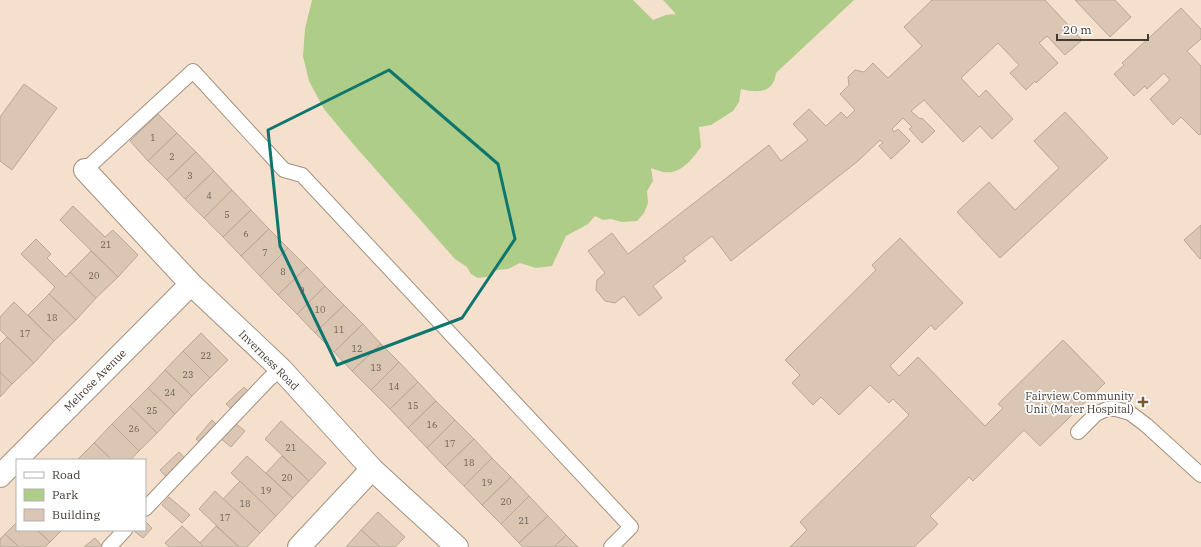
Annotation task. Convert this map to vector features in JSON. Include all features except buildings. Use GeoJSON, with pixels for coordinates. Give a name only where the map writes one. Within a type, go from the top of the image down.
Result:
{"type":"FeatureCollection","features":[{"type":"Feature","properties":{"kind":"street","name":"Inverness Road"},"geometry":{"type":"LineString","coordinates":[[85,170],[191,284],[281,369],[372,469],[457,547]]}},
{"type":"Feature","properties":{"kind":"street","name":"Melrose Avenue"},"geometry":{"type":"LineString","coordinates":[[17,459],[191,284]]}},
{"type":"Feature","properties":{"kind":"street","name":"Melrose Avenue"},"geometry":{"type":"LineString","coordinates":[[0,476],[16,460]]}},
{"type":"Feature","properties":{"kind":"street"},"geometry":{"type":"LineString","coordinates":[[300,547],[372,469]]}},
{"type":"Feature","properties":{"kind":"lane"},"geometry":{"type":"LineString","coordinates":[[85,170],[193,71],[284,170],[302,174],[631,527],[611,547]]}},
{"type":"Feature","properties":{"kind":"lane"},"geometry":{"type":"LineString","coordinates":[[146,508],[269,378],[281,369]]}},
{"type":"Feature","properties":{"kind":"lane"},"geometry":{"type":"LineString","coordinates":[[1078,432],[1096,414],[1106,409],[1116,409],[1130,413],[1146,425],[1201,475]]}},
{"type":"Feature","properties":{"kind":"lane"},"geometry":{"type":"LineString","coordinates":[[109,547],[124,531]]}},
{"type":"Feature","properties":{"kind":"highlighted area"},"geometry":{"type":"Polygon","coordinates":[[[389,70],[498,164],[515,239],[462,318],[337,365],[280,246],[268,130],[389,70]]]}},
{"type":"Feature","properties":{"kind":"green space"},"geometry":{"type":"Polygon","coordinates":[[[312,0],[633,0],[653,20],[666,15],[676,14],[663,0],[854,0],[776,73],[772,85],[759,91],[741,89],[739,102],[733,111],[711,125],[699,127],[701,147],[681,169],[663,172],[651,168],[653,181],[647,191],[648,203],[644,213],[637,221],[622,222],[611,219],[603,220],[595,216],[588,224],[566,236],[552,266],[536,268],[520,263],[508,269],[497,270],[487,277],[478,278],[471,274],[467,267],[455,259],[324,109],[309,81],[303,56],[305,29],[312,0]]]}},
{"type":"Feature","properties":{"kind":"place","name":"Fairview Community Unit (Mater Hospital)"},"geometry":{"type":"Point","coordinates":[1143,402]}}]}
